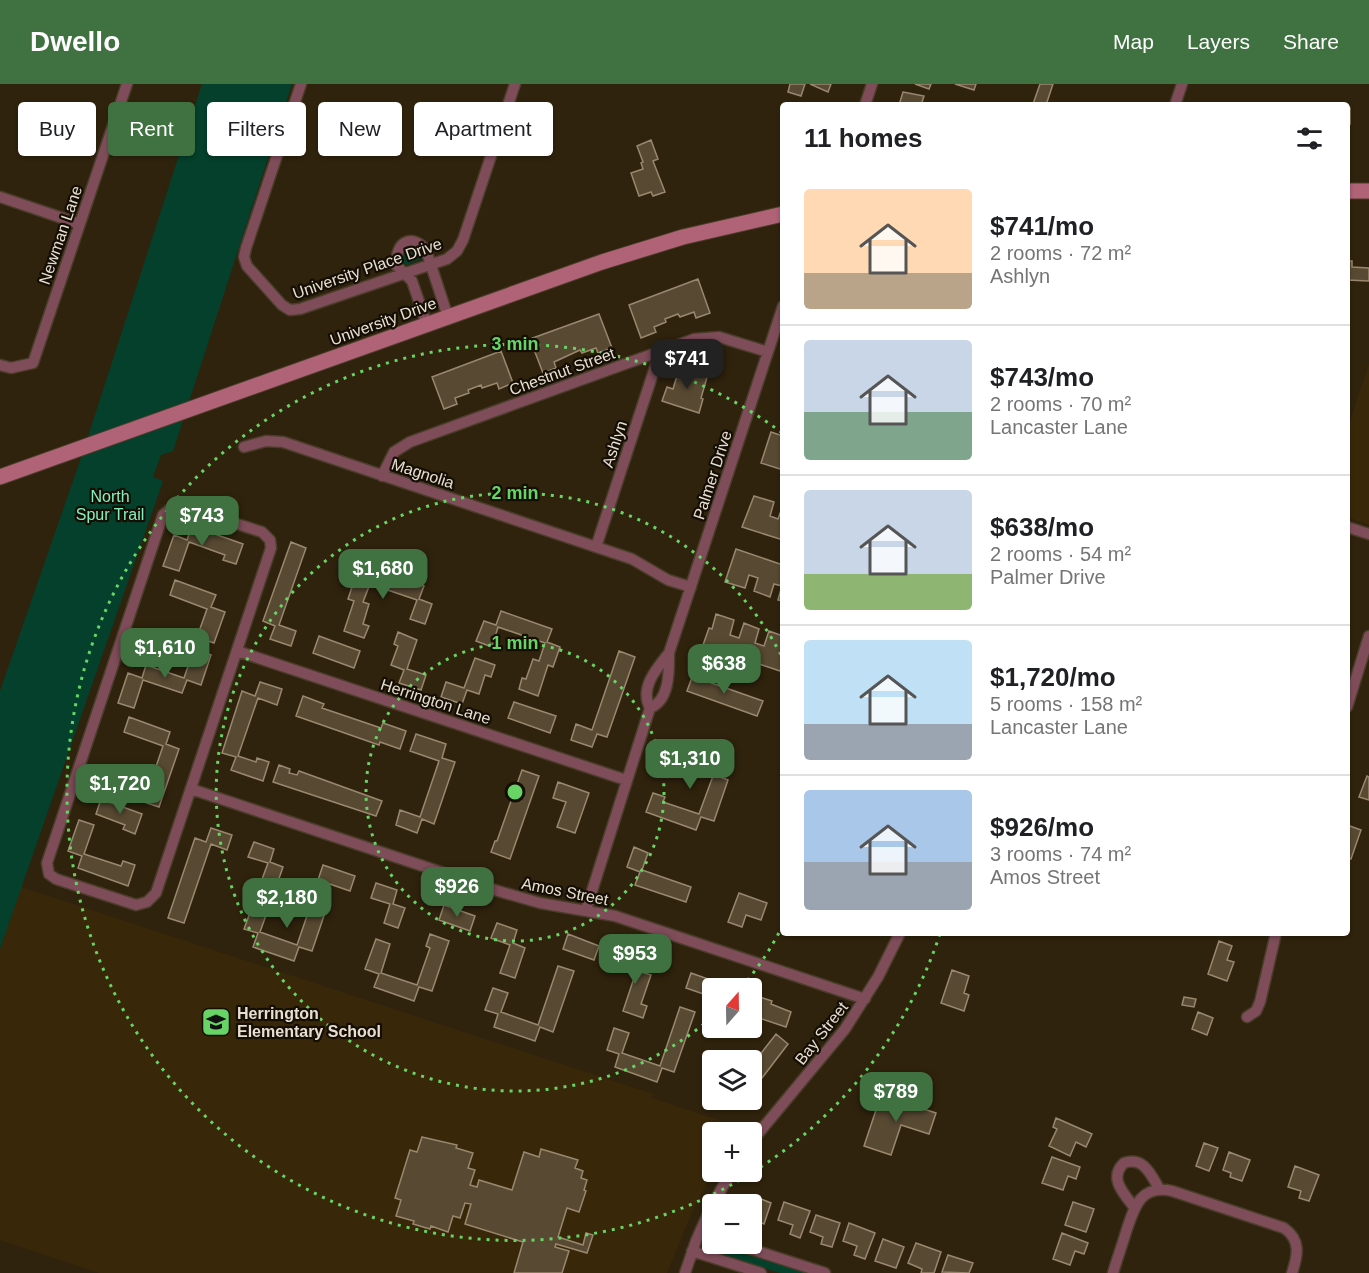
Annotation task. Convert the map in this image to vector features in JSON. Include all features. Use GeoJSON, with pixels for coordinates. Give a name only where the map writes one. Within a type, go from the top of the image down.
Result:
{"type":"FeatureCollection","features":[{"type":"Feature","properties":{"kind":"main road"},"geometry":{"type":"LineString","coordinates":[[1350,191],[1369,191]]}},
{"type":"Feature","properties":{"kind":"main road","name":"University Drive"},"geometry":{"type":"LineString","coordinates":[[0,477],[631,252],[714,229],[780,215]]}},
{"type":"Feature","properties":{"kind":"street","name":"Newman Lane"},"geometry":{"type":"LineString","coordinates":[[0,365],[11,368],[33,363],[127,84]]}},
{"type":"Feature","properties":{"kind":"street","name":"University Place Drive"},"geometry":{"type":"LineString","coordinates":[[301,84],[246,248],[245,262],[282,305],[292,310],[452,255],[462,243],[515,84]]}},
{"type":"Feature","properties":{"kind":"street"},"geometry":{"type":"LineString","coordinates":[[866,102],[872,84]]}},
{"type":"Feature","properties":{"kind":"street"},"geometry":{"type":"LineString","coordinates":[[1176,102],[1182,84]]}},
{"type":"Feature","properties":{"kind":"street"},"geometry":{"type":"LineString","coordinates":[[0,196],[80,224]]}},
{"type":"Feature","properties":{"kind":"street"},"geometry":{"type":"LineString","coordinates":[[427,325],[412,281],[397,266],[396,261],[401,245],[407,241],[423,246],[427,252],[448,317]]}},
{"type":"Feature","properties":{"kind":"street","name":"Palmer Drive"},"geometry":{"type":"LineString","coordinates":[[586,910],[650,708],[646,698],[651,680],[669,652],[780,315]]}},
{"type":"Feature","properties":{"kind":"street","name":"Chestnut Street"},"geometry":{"type":"LineString","coordinates":[[382,476],[394,452],[410,442],[694,339],[709,336],[724,338],[768,352]]}},
{"type":"Feature","properties":{"kind":"street","name":"Ashlyn"},"geometry":{"type":"LineString","coordinates":[[596,547],[660,352]]}},
{"type":"Feature","properties":{"kind":"street","name":"Magnolia"},"geometry":{"type":"LineString","coordinates":[[244,447],[260,442],[277,441],[636,560],[668,580],[690,587]]}},
{"type":"Feature","properties":{"kind":"street"},"geometry":{"type":"LineString","coordinates":[[181,506],[262,532],[270,540],[270,550],[191,789],[156,893],[147,902],[136,905],[56,879],[48,871],[47,860],[163,515],[171,507],[181,506]]}},
{"type":"Feature","properties":{"kind":"street"},"geometry":{"type":"LineString","coordinates":[[1350,528],[1369,534]]}},
{"type":"Feature","properties":{"kind":"street"},"geometry":{"type":"LineString","coordinates":[[1350,697],[1369,636]]}},
{"type":"Feature","properties":{"kind":"street","name":"Herrington Lane"},"geometry":{"type":"LineString","coordinates":[[237,651],[626,780]]}},
{"type":"Feature","properties":{"kind":"street","name":"Palmer Drive"},"geometry":{"type":"LineString","coordinates":[[650,708],[657,704],[663,693],[668,677],[669,652]]}},
{"type":"Feature","properties":{"kind":"street","name":"Amos Street"},"geometry":{"type":"LineString","coordinates":[[191,789],[507,894],[540,903],[615,916],[865,999]]}},
{"type":"Feature","properties":{"kind":"street","name":"Bay Street"},"geometry":{"type":"LineString","coordinates":[[762,1129],[825,1054],[865,999],[898,936]]}},
{"type":"Feature","properties":{"kind":"street"},"geometry":{"type":"LineString","coordinates":[[1248,1017],[1256,1011],[1260,1002],[1275,936]]}},
{"type":"Feature","properties":{"kind":"street"},"geometry":{"type":"LineString","coordinates":[[1134,1208],[1117,1181],[1117,1173],[1124,1163],[1136,1161],[1144,1165],[1160,1190]]}},
{"type":"Feature","properties":{"kind":"street"},"geometry":{"type":"LineString","coordinates":[[1113,1273],[1134,1208],[1145,1195],[1160,1190],[1172,1191],[1287,1230],[1294,1239],[1297,1255],[1292,1273]]}},
{"type":"Feature","properties":{"kind":"street"},"geometry":{"type":"LineString","coordinates":[[685,1273],[702,1228]]}},
{"type":"Feature","properties":{"kind":"street"},"geometry":{"type":"LineString","coordinates":[[692,1251],[761,1273]]}},
{"type":"Feature","properties":{"kind":"street"},"geometry":{"type":"LineString","coordinates":[[762,1253],[825,1273]]}},
{"type":"Feature","properties":{"kind":"shaded area"},"geometry":{"type":"Polygon","coordinates":[[[1369,364],[1369,525],[1350,518],[1350,421],[1369,364]]]}},
{"type":"Feature","properties":{"kind":"shaded area","name":"Herrington Elementary School"},"geometry":{"type":"Polygon","coordinates":[[[21,887],[653,1094],[652,1098],[724,1122],[702,1122],[702,1182],[708,1182],[693,1209],[667,1273],[99,1273],[0,1240],[0,949],[21,887]]]}},
{"type":"Feature","properties":{"kind":"green space","name":"North Spur Trail"},"geometry":{"type":"Polygon","coordinates":[[[202,84],[292,84],[286,102],[207,102],[207,156],[269,156],[173,451],[161,455],[153,477],[163,481],[0,949],[0,691],[82,455],[179,156],[195,156],[195,106],[202,84]]]}},
{"type":"Feature","properties":{"kind":"green space"},"geometry":{"type":"Polygon","coordinates":[[[408,248],[417,248],[421,251],[421,259],[407,265],[404,263],[404,251],[408,248]]]}},
{"type":"Feature","properties":{"kind":"green space"},"geometry":{"type":"Polygon","coordinates":[[[723,1254],[748,1254],[806,1273],[780,1273],[723,1254]]]}},
{"type":"Feature","properties":{"kind":"building"},"geometry":{"type":"Polygon","coordinates":[[[790,84],[805,84],[801,96],[788,92],[790,84]]]}},
{"type":"Feature","properties":{"kind":"building"},"geometry":{"type":"Polygon","coordinates":[[[810,84],[831,84],[828,92],[810,84]]]}},
{"type":"Feature","properties":{"kind":"building"},"geometry":{"type":"Polygon","coordinates":[[[915,84],[931,84],[929,89],[915,84]]]}},
{"type":"Feature","properties":{"kind":"building"},"geometry":{"type":"Polygon","coordinates":[[[955,84],[976,84],[974,90],[955,84]]]}},
{"type":"Feature","properties":{"kind":"building"},"geometry":{"type":"Polygon","coordinates":[[[1040,84],[1053,84],[1047,102],[1034,102],[1040,84]]]}},
{"type":"Feature","properties":{"kind":"building"},"geometry":{"type":"Polygon","coordinates":[[[903,92],[924,96],[922,102],[900,102],[903,92]]]}},
{"type":"Feature","properties":{"kind":"building"},"geometry":{"type":"Polygon","coordinates":[[[651,140],[658,159],[653,161],[665,192],[653,196],[651,192],[639,196],[631,173],[643,169],[637,146],[651,140]]]}},
{"type":"Feature","properties":{"kind":"building"},"geometry":{"type":"Polygon","coordinates":[[[1350,261],[1352,261],[1352,267],[1369,268],[1369,281],[1350,280],[1350,261]]]}},
{"type":"Feature","properties":{"kind":"building"},"geometry":{"type":"Polygon","coordinates":[[[698,279],[710,313],[696,318],[694,312],[680,317],[678,314],[654,327],[656,332],[641,338],[629,305],[698,279]]]}},
{"type":"Feature","properties":{"kind":"building"},"geometry":{"type":"Polygon","coordinates":[[[599,314],[612,348],[598,353],[596,348],[582,353],[580,350],[554,362],[556,368],[543,373],[530,339],[599,314]]]}},
{"type":"Feature","properties":{"kind":"building"},"geometry":{"type":"Polygon","coordinates":[[[501,351],[513,383],[499,389],[497,383],[482,388],[481,385],[455,398],[457,404],[444,409],[432,377],[501,351]]]}},
{"type":"Feature","properties":{"kind":"building"},"geometry":{"type":"Polygon","coordinates":[[[680,366],[708,374],[699,413],[662,401],[667,387],[673,389],[680,366]]]}},
{"type":"Feature","properties":{"kind":"building"},"geometry":{"type":"Polygon","coordinates":[[[771,432],[780,435],[780,469],[761,463],[771,432]]]}},
{"type":"Feature","properties":{"kind":"building"},"geometry":{"type":"Polygon","coordinates":[[[754,496],[774,502],[770,516],[778,519],[780,513],[780,539],[742,527],[754,496]]]}},
{"type":"Feature","properties":{"kind":"building"},"geometry":{"type":"Polygon","coordinates":[[[192,526],[243,544],[236,564],[223,560],[225,555],[189,542],[179,571],[163,566],[174,535],[187,540],[192,526]]]}},
{"type":"Feature","properties":{"kind":"building"},"geometry":{"type":"Polygon","coordinates":[[[291,542],[306,548],[279,625],[296,631],[291,646],[270,639],[275,626],[263,621],[291,542]]]}},
{"type":"Feature","properties":{"kind":"building"},"geometry":{"type":"Polygon","coordinates":[[[736,549],[780,564],[780,586],[774,584],[770,597],[754,591],[758,578],[749,575],[745,588],[725,582],[736,549]]]}},
{"type":"Feature","properties":{"kind":"building"},"geometry":{"type":"Polygon","coordinates":[[[373,568],[424,586],[419,599],[432,604],[425,624],[410,619],[417,600],[370,584],[363,602],[369,604],[363,624],[369,626],[364,638],[344,631],[354,601],[348,599],[355,578],[368,582],[373,568]]]}},
{"type":"Feature","properties":{"kind":"building"},"geometry":{"type":"Polygon","coordinates":[[[175,580],[216,595],[211,607],[225,612],[214,643],[197,637],[207,609],[170,595],[175,580]]]}},
{"type":"Feature","properties":{"kind":"building"},"geometry":{"type":"Polygon","coordinates":[[[501,611],[552,629],[547,642],[560,647],[553,667],[548,665],[538,696],[519,689],[522,678],[526,679],[533,659],[539,661],[545,643],[498,627],[492,647],[476,641],[484,621],[496,625],[501,611]]]}},
{"type":"Feature","properties":{"kind":"building"},"geometry":{"type":"Polygon","coordinates":[[[716,614],[734,620],[730,635],[739,638],[744,623],[759,629],[755,643],[764,646],[769,631],[780,635],[780,671],[703,645],[709,628],[712,629],[716,614]]]}},
{"type":"Feature","properties":{"kind":"building"},"geometry":{"type":"Polygon","coordinates":[[[398,632],[417,640],[407,669],[426,675],[421,690],[399,683],[404,670],[391,665],[398,646],[394,644],[398,632]]]}},
{"type":"Feature","properties":{"kind":"building"},"geometry":{"type":"Polygon","coordinates":[[[319,636],[360,651],[354,668],[313,653],[319,636]]]}},
{"type":"Feature","properties":{"kind":"building"},"geometry":{"type":"Polygon","coordinates":[[[194,649],[211,655],[201,685],[187,680],[182,693],[143,680],[134,708],[118,703],[128,673],[142,678],[146,665],[184,678],[194,649]]]}},
{"type":"Feature","properties":{"kind":"building"},"geometry":{"type":"Polygon","coordinates":[[[619,651],[635,657],[607,737],[597,734],[592,747],[571,740],[576,724],[592,730],[619,651]]]}},
{"type":"Feature","properties":{"kind":"building"},"geometry":{"type":"Polygon","coordinates":[[[475,658],[495,665],[491,677],[485,675],[479,694],[467,690],[462,704],[441,697],[446,682],[464,688],[475,658]]]}},
{"type":"Feature","properties":{"kind":"building"},"geometry":{"type":"Polygon","coordinates":[[[694,672],[705,676],[703,680],[763,701],[757,716],[687,691],[694,672]]]}},
{"type":"Feature","properties":{"kind":"building"},"geometry":{"type":"Polygon","coordinates":[[[260,682],[282,689],[277,705],[258,698],[238,756],[256,762],[257,758],[269,762],[263,781],[231,770],[236,757],[222,753],[242,691],[255,696],[260,682]]]}},
{"type":"Feature","properties":{"kind":"building"},"geometry":{"type":"Polygon","coordinates":[[[303,696],[324,704],[322,708],[381,728],[383,723],[406,731],[400,749],[380,742],[379,745],[296,716],[303,696]]]}},
{"type":"Feature","properties":{"kind":"building"},"geometry":{"type":"Polygon","coordinates":[[[514,702],[556,716],[550,733],[508,718],[514,702]]]}},
{"type":"Feature","properties":{"kind":"building"},"geometry":{"type":"Polygon","coordinates":[[[129,717],[170,732],[166,744],[179,749],[159,807],[144,802],[163,746],[124,732],[129,717]]]}},
{"type":"Feature","properties":{"kind":"building"},"geometry":{"type":"Polygon","coordinates":[[[416,734],[446,744],[442,758],[455,762],[434,824],[422,819],[417,833],[396,825],[400,810],[420,817],[439,761],[410,751],[416,734]]]}},
{"type":"Feature","properties":{"kind":"building"},"geometry":{"type":"Polygon","coordinates":[[[669,745],[719,762],[715,775],[728,780],[714,821],[701,817],[696,830],[646,812],[653,793],[665,797],[663,802],[699,814],[713,776],[677,764],[675,769],[662,765],[669,745]]]}},
{"type":"Feature","properties":{"kind":"building"},"geometry":{"type":"Polygon","coordinates":[[[279,765],[290,769],[289,773],[297,775],[299,771],[382,801],[376,816],[273,782],[279,765]]]}},
{"type":"Feature","properties":{"kind":"building"},"geometry":{"type":"Polygon","coordinates":[[[522,770],[539,776],[510,859],[491,852],[522,770]]]}},
{"type":"Feature","properties":{"kind":"building"},"geometry":{"type":"Polygon","coordinates":[[[1367,776],[1369,777],[1369,800],[1359,797],[1367,776]]]}},
{"type":"Feature","properties":{"kind":"building"},"geometry":{"type":"Polygon","coordinates":[[[558,782],[589,793],[575,833],[557,827],[566,802],[553,798],[558,782]]]}},
{"type":"Feature","properties":{"kind":"building"},"geometry":{"type":"Polygon","coordinates":[[[101,799],[142,814],[135,834],[123,829],[125,825],[96,814],[101,799]]]}},
{"type":"Feature","properties":{"kind":"building"},"geometry":{"type":"Polygon","coordinates":[[[79,820],[94,825],[84,854],[121,866],[123,861],[135,865],[128,886],[78,868],[82,856],[68,851],[79,820]]]}},
{"type":"Feature","properties":{"kind":"building"},"geometry":{"type":"Polygon","coordinates":[[[1350,826],[1361,830],[1350,858],[1350,826]]]}},
{"type":"Feature","properties":{"kind":"building"},"geometry":{"type":"Polygon","coordinates":[[[211,828],[232,835],[227,850],[211,844],[184,923],[168,918],[195,838],[206,842],[211,828]]]}},
{"type":"Feature","properties":{"kind":"building"},"geometry":{"type":"Polygon","coordinates":[[[254,842],[274,849],[270,862],[283,867],[276,887],[261,882],[268,863],[248,857],[254,842]]]}},
{"type":"Feature","properties":{"kind":"building"},"geometry":{"type":"Polygon","coordinates":[[[634,847],[648,853],[642,870],[691,887],[686,902],[635,885],[640,872],[627,867],[634,847]]]}},
{"type":"Feature","properties":{"kind":"building"},"geometry":{"type":"Polygon","coordinates":[[[323,865],[355,876],[350,891],[318,880],[323,865]]]}},
{"type":"Feature","properties":{"kind":"building"},"geometry":{"type":"Polygon","coordinates":[[[376,883],[397,890],[393,904],[405,908],[398,928],[384,923],[390,904],[371,898],[376,883]]]}},
{"type":"Feature","properties":{"kind":"building"},"geometry":{"type":"Polygon","coordinates":[[[739,893],[767,903],[761,920],[746,915],[742,927],[728,922],[739,893]]]}},
{"type":"Feature","properties":{"kind":"building"},"geometry":{"type":"Polygon","coordinates":[[[310,894],[329,901],[312,951],[299,947],[294,961],[253,947],[258,933],[244,929],[255,899],[270,904],[260,932],[297,945],[310,907],[306,906],[310,894]]]}},
{"type":"Feature","properties":{"kind":"building"},"geometry":{"type":"Polygon","coordinates":[[[444,905],[475,916],[470,931],[439,920],[444,905]]]}},
{"type":"Feature","properties":{"kind":"building"},"geometry":{"type":"Polygon","coordinates":[[[497,923],[517,930],[513,943],[525,948],[515,978],[500,973],[510,945],[491,938],[497,923]]]}},
{"type":"Feature","properties":{"kind":"building"},"geometry":{"type":"Polygon","coordinates":[[[430,934],[449,941],[432,991],[419,987],[414,1001],[374,987],[379,974],[365,969],[376,939],[390,944],[381,973],[417,985],[430,948],[426,946],[430,934]]]}},
{"type":"Feature","properties":{"kind":"building"},"geometry":{"type":"Polygon","coordinates":[[[568,934],[599,946],[594,960],[563,949],[568,934]]]}},
{"type":"Feature","properties":{"kind":"building"},"geometry":{"type":"Polygon","coordinates":[[[1219,941],[1232,946],[1227,960],[1234,962],[1227,981],[1208,974],[1219,941]]]}},
{"type":"Feature","properties":{"kind":"building"},"geometry":{"type":"Polygon","coordinates":[[[623,951],[643,958],[638,971],[651,975],[641,1004],[647,1006],[643,1018],[623,1011],[636,972],[618,966],[623,951]]]}},
{"type":"Feature","properties":{"kind":"building"},"geometry":{"type":"Polygon","coordinates":[[[558,966],[574,971],[553,1032],[540,1027],[535,1041],[494,1027],[498,1014],[485,1010],[493,988],[508,993],[501,1012],[538,1025],[558,966]]]}},
{"type":"Feature","properties":{"kind":"building"},"geometry":{"type":"Polygon","coordinates":[[[952,970],[969,976],[964,993],[969,995],[964,1011],[941,1003],[952,970]]]}},
{"type":"Feature","properties":{"kind":"building"},"geometry":{"type":"Polygon","coordinates":[[[691,973],[705,978],[702,978],[702,994],[686,988],[691,973]]]}},
{"type":"Feature","properties":{"kind":"building"},"geometry":{"type":"Polygon","coordinates":[[[1184,997],[1196,999],[1194,1007],[1182,1005],[1184,997]]]}},
{"type":"Feature","properties":{"kind":"building"},"geometry":{"type":"Polygon","coordinates":[[[762,998],[791,1012],[786,1027],[762,1019],[762,998]]]}},
{"type":"Feature","properties":{"kind":"building"},"geometry":{"type":"Polygon","coordinates":[[[680,1007],[695,1012],[674,1072],[662,1068],[657,1082],[615,1067],[619,1054],[607,1050],[614,1028],[629,1033],[622,1053],[660,1066],[680,1007]]]}},
{"type":"Feature","properties":{"kind":"building"},"geometry":{"type":"Polygon","coordinates":[[[1198,1012],[1213,1018],[1207,1035],[1192,1029],[1198,1012]]]}},
{"type":"Feature","properties":{"kind":"building"},"geometry":{"type":"Polygon","coordinates":[[[776,1034],[788,1044],[762,1078],[762,1052],[776,1034]]]}},
{"type":"Feature","properties":{"kind":"building"},"geometry":{"type":"Polygon","coordinates":[[[881,1095],[936,1113],[929,1134],[901,1125],[891,1155],[864,1146],[881,1095]]]}},
{"type":"Feature","properties":{"kind":"building"},"geometry":{"type":"Polygon","coordinates":[[[1056,1118],[1092,1134],[1086,1147],[1076,1142],[1070,1156],[1049,1146],[1057,1129],[1053,1127],[1056,1118]]]}},
{"type":"Feature","properties":{"kind":"building"},"geometry":{"type":"Polygon","coordinates":[[[422,1137],[457,1145],[456,1148],[473,1153],[468,1168],[475,1170],[470,1185],[477,1187],[479,1180],[512,1190],[524,1152],[539,1157],[541,1149],[578,1160],[575,1168],[583,1171],[581,1178],[587,1180],[584,1190],[586,1191],[579,1212],[567,1208],[558,1237],[583,1245],[586,1233],[593,1235],[587,1253],[556,1244],[555,1247],[569,1251],[562,1273],[514,1273],[523,1242],[465,1224],[471,1204],[465,1203],[460,1218],[453,1216],[448,1232],[431,1226],[430,1229],[413,1224],[414,1221],[396,1216],[401,1200],[395,1198],[410,1150],[417,1152],[422,1137]]]}},
{"type":"Feature","properties":{"kind":"building"},"geometry":{"type":"Polygon","coordinates":[[[1204,1143],[1218,1148],[1209,1171],[1196,1166],[1204,1143]]]}},
{"type":"Feature","properties":{"kind":"building"},"geometry":{"type":"Polygon","coordinates":[[[1229,1152],[1250,1160],[1242,1181],[1230,1177],[1231,1173],[1223,1170],[1229,1152]]]}},
{"type":"Feature","properties":{"kind":"building"},"geometry":{"type":"Polygon","coordinates":[[[1052,1157],[1080,1167],[1076,1179],[1068,1176],[1063,1190],[1042,1183],[1052,1157]]]}},
{"type":"Feature","properties":{"kind":"building"},"geometry":{"type":"Polygon","coordinates":[[[1295,1166],[1319,1175],[1309,1201],[1299,1198],[1301,1191],[1288,1187],[1295,1166]]]}},
{"type":"Feature","properties":{"kind":"building"},"geometry":{"type":"Polygon","coordinates":[[[762,1199],[771,1203],[764,1224],[762,1223],[762,1199]]]}},
{"type":"Feature","properties":{"kind":"building"},"geometry":{"type":"Polygon","coordinates":[[[784,1202],[810,1211],[800,1238],[790,1234],[793,1225],[778,1220],[784,1202]]]}},
{"type":"Feature","properties":{"kind":"building"},"geometry":{"type":"Polygon","coordinates":[[[1073,1202],[1094,1209],[1086,1232],[1065,1225],[1073,1202]]]}},
{"type":"Feature","properties":{"kind":"building"},"geometry":{"type":"Polygon","coordinates":[[[816,1215],[840,1223],[832,1247],[821,1244],[823,1237],[810,1232],[816,1215]]]}},
{"type":"Feature","properties":{"kind":"building"},"geometry":{"type":"Polygon","coordinates":[[[849,1223],[875,1233],[865,1259],[854,1255],[857,1246],[843,1241],[849,1223]]]}},
{"type":"Feature","properties":{"kind":"building"},"geometry":{"type":"Polygon","coordinates":[[[1062,1233],[1088,1243],[1084,1254],[1075,1251],[1070,1265],[1053,1259],[1062,1233]]]}},
{"type":"Feature","properties":{"kind":"building"},"geometry":{"type":"Polygon","coordinates":[[[883,1239],[904,1247],[896,1268],[875,1261],[883,1239]]]}},
{"type":"Feature","properties":{"kind":"building"},"geometry":{"type":"Polygon","coordinates":[[[916,1243],[941,1252],[934,1273],[921,1273],[922,1269],[908,1263],[916,1243]]]}},
{"type":"Feature","properties":{"kind":"building"},"geometry":{"type":"Polygon","coordinates":[[[948,1255],[973,1263],[969,1273],[942,1272],[948,1255]]]}},
{"type":"Feature","properties":{"kind":"place","name":"Herrington Elementary School"},"geometry":{"type":"Point","coordinates":[216,1022]}}]}
